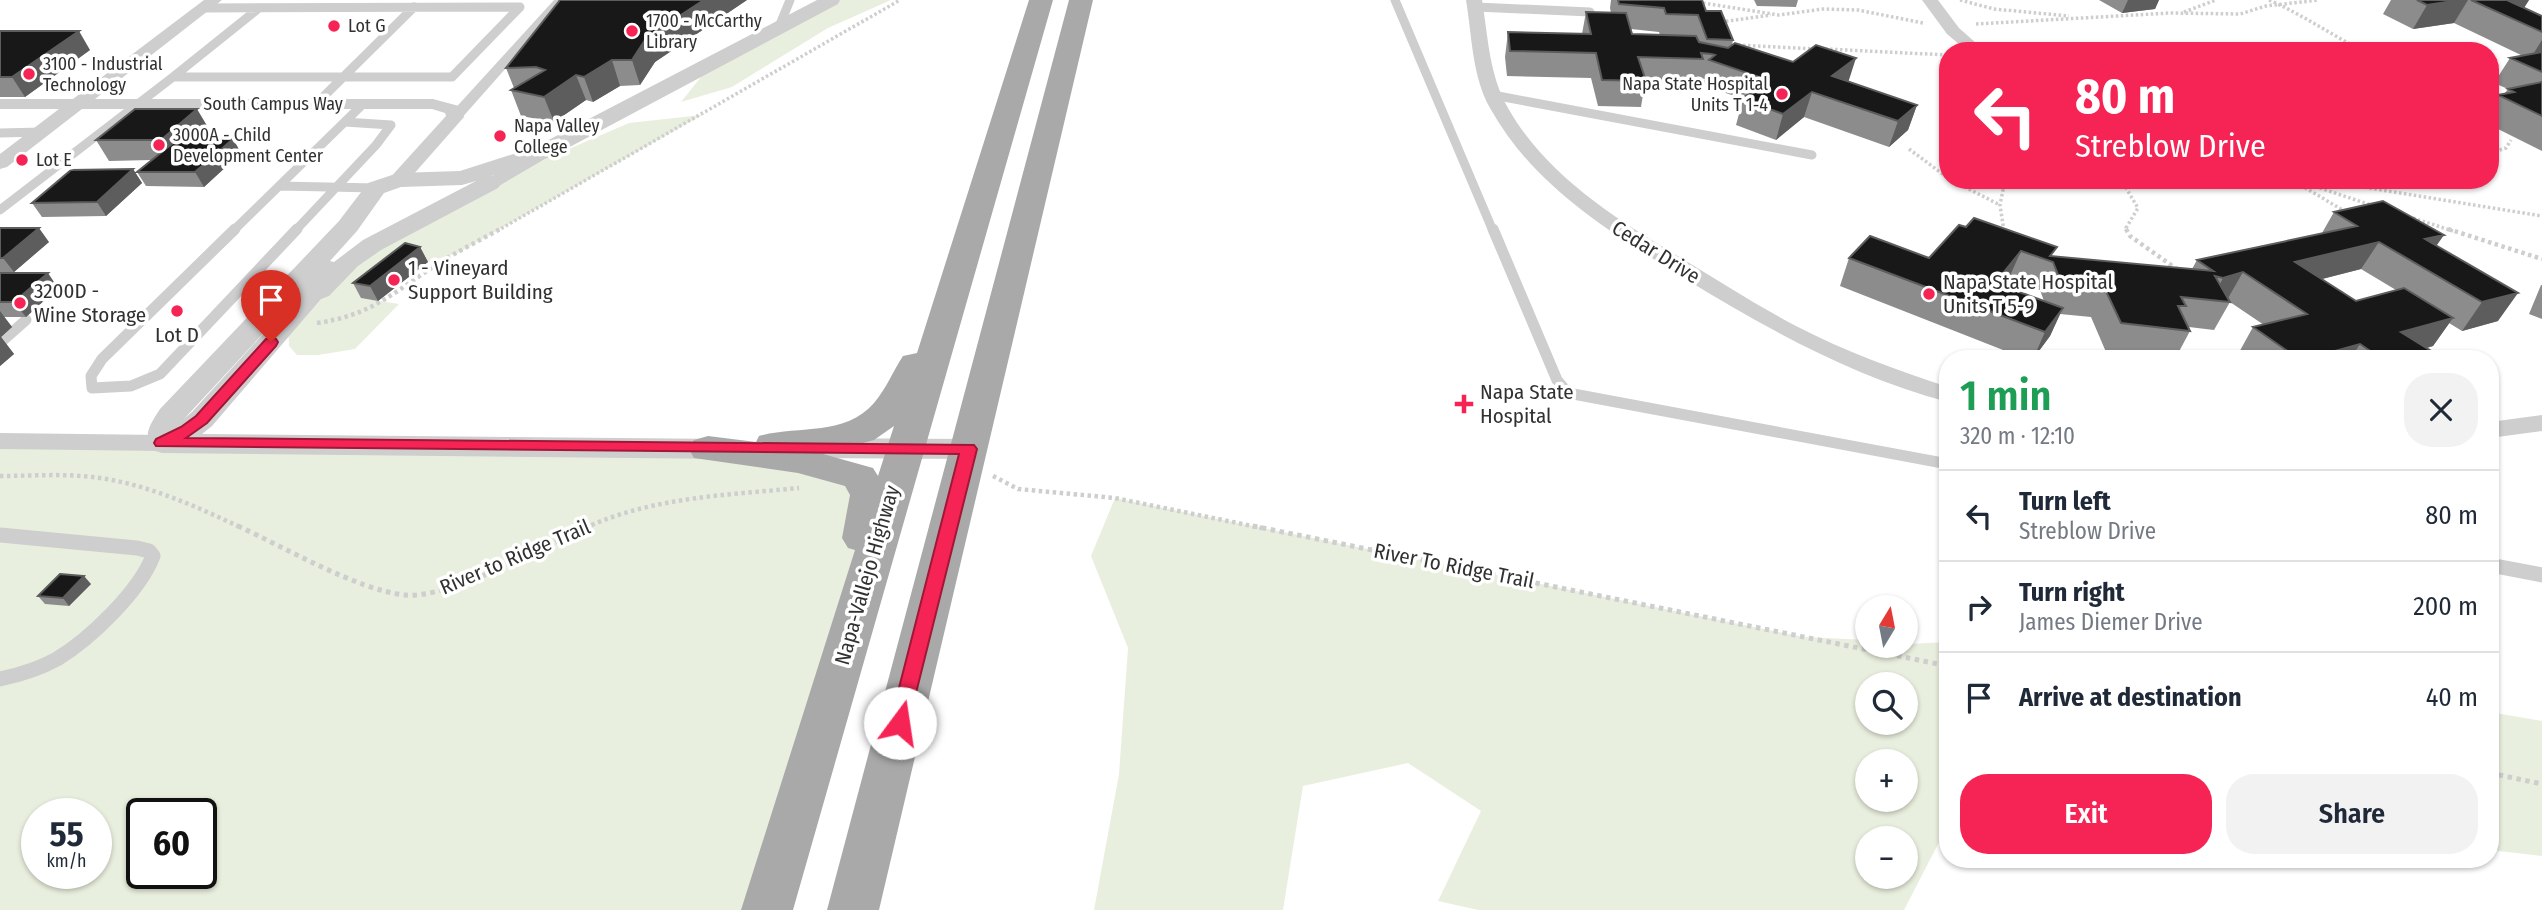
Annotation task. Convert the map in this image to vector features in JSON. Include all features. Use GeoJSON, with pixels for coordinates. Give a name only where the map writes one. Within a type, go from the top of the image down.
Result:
{"type":"FeatureCollection","features":[{"type":"Feature","properties":{"kind":"main road","name":"Napa-Vallejo Highway"},"geometry":{"type":"LineString","coordinates":[[767,910],[1041,0]]}},
{"type":"Feature","properties":{"kind":"main road"},"geometry":{"type":"LineString","coordinates":[[853,910],[1081,0]]}},
{"type":"Feature","properties":{"kind":"main road"},"geometry":{"type":"LineString","coordinates":[[708,449],[799,443],[840,438],[861,431],[874,423],[890,407],[942,324]]}},
{"type":"Feature","properties":{"kind":"main road"},"geometry":{"type":"LineString","coordinates":[[708,449],[798,460],[859,477],[870,495],[850,631]]}},
{"type":"Feature","properties":{"kind":"street"},"geometry":{"type":"LineString","coordinates":[[162,443],[162,430],[170,416],[348,226],[455,117],[560,0]]}},
{"type":"Feature","properties":{"kind":"street"},"geometry":{"type":"LineString","coordinates":[[162,443],[187,431],[202,419],[294,316],[349,261],[372,245],[831,0]]}},
{"type":"Feature","properties":{"kind":"street"},"geometry":{"type":"LineString","coordinates":[[1930,0],[1953,31],[1966,42]]}},
{"type":"Feature","properties":{"kind":"street","name":"Cedar Drive"},"geometry":{"type":"LineString","coordinates":[[1475,3],[1479,34],[1498,108],[1552,175],[1600,216],[1746,307],[1823,348],[1939,392]]}},
{"type":"Feature","properties":{"kind":"street"},"geometry":{"type":"LineString","coordinates":[[0,163],[208,4]]}},
{"type":"Feature","properties":{"kind":"street","name":"South Campus Way"},"geometry":{"type":"LineString","coordinates":[[0,104],[433,104],[453,110],[455,117]]}},
{"type":"Feature","properties":{"kind":"street"},"geometry":{"type":"LineString","coordinates":[[294,316],[390,186],[462,178],[543,152]]}},
{"type":"Feature","properties":{"kind":"street"},"geometry":{"type":"LineString","coordinates":[[390,186],[465,189],[490,183]]}},
{"type":"Feature","properties":{"kind":"street"},"geometry":{"type":"LineString","coordinates":[[2499,429],[2542,423]]}},
{"type":"Feature","properties":{"kind":"street"},"geometry":{"type":"LineString","coordinates":[[0,441],[708,449],[906,448],[966,461]]}},
{"type":"Feature","properties":{"kind":"lane"},"geometry":{"type":"LineString","coordinates":[[779,27],[790,0]]}},
{"type":"Feature","properties":{"kind":"lane"},"geometry":{"type":"LineString","coordinates":[[1395,0],[1557,380],[1567,393],[1939,462]]}},
{"type":"Feature","properties":{"kind":"lane"},"geometry":{"type":"LineString","coordinates":[[1475,3],[1590,12]]}},
{"type":"Feature","properties":{"kind":"lane"},"geometry":{"type":"LineString","coordinates":[[173,77],[452,77],[520,7],[259,8],[208,4]]}},
{"type":"Feature","properties":{"kind":"lane"},"geometry":{"type":"LineString","coordinates":[[316,104],[414,7]]}},
{"type":"Feature","properties":{"kind":"lane"},"geometry":{"type":"LineString","coordinates":[[0,210],[259,8]]}},
{"type":"Feature","properties":{"kind":"lane"},"geometry":{"type":"LineString","coordinates":[[1493,94],[1812,155]]}},
{"type":"Feature","properties":{"kind":"lane"},"geometry":{"type":"LineString","coordinates":[[345,122],[391,125],[338,186],[160,374],[131,386],[92,388],[91,376],[102,359],[363,104]]}},
{"type":"Feature","properties":{"kind":"lane"},"geometry":{"type":"LineString","coordinates":[[0,133],[41,132]]}},
{"type":"Feature","properties":{"kind":"lane"},"geometry":{"type":"LineString","coordinates":[[279,186],[390,186]]}},
{"type":"Feature","properties":{"kind":"lane"},"geometry":{"type":"LineString","coordinates":[[0,343],[26,320]]}},
{"type":"Feature","properties":{"kind":"lane"},"geometry":{"type":"LineString","coordinates":[[0,535],[137,548],[149,551],[153,556],[152,565],[141,580],[76,648],[33,670],[0,679]]}},
{"type":"Feature","properties":{"kind":"lane"},"geometry":{"type":"LineString","coordinates":[[2499,567],[2542,575]]}},
{"type":"Feature","properties":{"kind":"path"},"geometry":{"type":"LineString","coordinates":[[294,316],[341,321],[375,309],[425,272],[900,0]]}},
{"type":"Feature","properties":{"kind":"path"},"geometry":{"type":"LineString","coordinates":[[1960,0],[1994,9],[2087,17]]}},
{"type":"Feature","properties":{"kind":"path"},"geometry":{"type":"LineString","coordinates":[[2180,13],[2216,0]]}},
{"type":"Feature","properties":{"kind":"path"},"geometry":{"type":"LineString","coordinates":[[2269,0],[2309,18],[2346,42]]}},
{"type":"Feature","properties":{"kind":"path"},"geometry":{"type":"LineString","coordinates":[[1975,24],[2180,13],[2240,15],[2280,5],[2319,0]]}},
{"type":"Feature","properties":{"kind":"path"},"geometry":{"type":"LineString","coordinates":[[1703,3],[1776,15]]}},
{"type":"Feature","properties":{"kind":"path"},"geometry":{"type":"LineString","coordinates":[[1718,22],[1823,9],[1858,10],[1900,16],[1930,25]]}},
{"type":"Feature","properties":{"kind":"path"},"geometry":{"type":"LineString","coordinates":[[1730,44],[1939,55]]}},
{"type":"Feature","properties":{"kind":"path"},"geometry":{"type":"LineString","coordinates":[[2499,150],[2506,148],[2511,140]]}},
{"type":"Feature","properties":{"kind":"path"},"geometry":{"type":"LineString","coordinates":[[1909,149],[1939,172]]}},
{"type":"Feature","properties":{"kind":"path"},"geometry":{"type":"LineString","coordinates":[[1969,189],[2000,205]]}},
{"type":"Feature","properties":{"kind":"path"},"geometry":{"type":"LineString","coordinates":[[2003,189],[2000,205],[2002,227],[2007,237]]}},
{"type":"Feature","properties":{"kind":"path"},"geometry":{"type":"LineString","coordinates":[[2128,189],[2138,208],[2126,228],[2130,236],[2179,271]]}},
{"type":"Feature","properties":{"kind":"path"},"geometry":{"type":"LineString","coordinates":[[2309,189],[2356,218]]}},
{"type":"Feature","properties":{"kind":"path"},"geometry":{"type":"LineString","coordinates":[[2322,189],[2371,205]]}},
{"type":"Feature","properties":{"kind":"path"},"geometry":{"type":"LineString","coordinates":[[2376,189],[2542,216]]}},
{"type":"Feature","properties":{"kind":"path"},"geometry":{"type":"LineString","coordinates":[[2407,217],[2542,259]]}},
{"type":"Feature","properties":{"kind":"path","name":"River To Ridge Trail"},"geometry":{"type":"LineString","coordinates":[[966,461],[1018,489],[1115,498],[1939,664]]}},
{"type":"Feature","properties":{"kind":"path","name":"River to Ridge Trail"},"geometry":{"type":"LineString","coordinates":[[0,476],[83,476],[138,486],[191,503],[374,589],[408,595],[450,589],[593,524],[647,506],[687,499],[807,488]]}},
{"type":"Feature","properties":{"kind":"path"},"geometry":{"type":"LineString","coordinates":[[2499,775],[2542,783]]}},
{"type":"Feature","properties":{"kind":"green space"},"geometry":{"type":"Polygon","coordinates":[[[831,0],[891,0],[828,28],[732,87],[681,102],[713,62],[831,0]]]}},
{"type":"Feature","properties":{"kind":"green space"},"geometry":{"type":"Polygon","coordinates":[[[702,115],[458,253],[427,262],[361,298],[399,304],[355,349],[318,355],[297,355],[289,346],[288,323],[349,261],[490,183],[629,123],[702,115]]]}},
{"type":"Feature","properties":{"kind":"green space"},"geometry":{"type":"Polygon","coordinates":[[[0,441],[798,460],[870,495],[767,910],[0,910],[0,441]]]}},
{"type":"Feature","properties":{"kind":"green space"},"geometry":{"type":"Polygon","coordinates":[[[1115,498],[1804,637],[1855,639],[1855,658],[1918,658],[1918,643],[1939,642],[1939,842],[1918,883],[1918,826],[1855,826],[1855,889],[1915,889],[1904,910],[1478,910],[1438,901],[1481,811],[1408,763],[1303,786],[1283,910],[1094,910],[1119,774],[1128,648],[1091,556],[1115,498]]]}},
{"type":"Feature","properties":{"kind":"green space"},"geometry":{"type":"Polygon","coordinates":[[[2499,714],[2542,721],[2542,856],[2499,851],[2499,714]]]}},
{"type":"Feature","properties":{"kind":"building"},"geometry":{"type":"Polygon","coordinates":[[[560,0],[704,0],[647,37],[632,60],[612,60],[584,77],[576,75],[544,97],[511,90],[545,70],[536,67],[506,68],[560,0]]]}},
{"type":"Feature","properties":{"kind":"building"},"geometry":{"type":"Polygon","coordinates":[[[1618,0],[1702,0],[1706,11],[1721,11],[1733,40],[1707,39],[1698,15],[1666,14],[1664,8],[1619,4],[1618,0]]]}},
{"type":"Feature","properties":{"kind":"building"},"geometry":{"type":"Polygon","coordinates":[[[2417,0],[2460,0],[2427,5],[2417,0]]]}},
{"type":"Feature","properties":{"kind":"building"},"geometry":{"type":"Polygon","coordinates":[[[2471,0],[2507,0],[2542,16],[2542,32],[2471,0]]]}},
{"type":"Feature","properties":{"kind":"building"},"geometry":{"type":"Polygon","coordinates":[[[1586,12],[1626,13],[1632,34],[1696,36],[1699,42],[1728,48],[1735,43],[1793,62],[1816,45],[1856,58],[1832,76],[1917,105],[1898,121],[1812,92],[1783,114],[1742,99],[1768,80],[1709,60],[1715,55],[1711,54],[1701,53],[1703,59],[1638,57],[1646,81],[1602,80],[1596,53],[1510,51],[1508,32],[1591,34],[1586,12]]]}},
{"type":"Feature","properties":{"kind":"building"},"geometry":{"type":"Polygon","coordinates":[[[0,31],[79,31],[12,77],[0,77],[0,31]]]}},
{"type":"Feature","properties":{"kind":"building"},"geometry":{"type":"Polygon","coordinates":[[[2542,52],[2542,72],[2510,58],[2542,52]]]}},
{"type":"Feature","properties":{"kind":"building"},"geometry":{"type":"Polygon","coordinates":[[[2542,82],[2542,116],[2499,95],[2514,92],[2508,89],[2542,82]]]}},
{"type":"Feature","properties":{"kind":"building"},"geometry":{"type":"Polygon","coordinates":[[[135,109],[197,109],[161,140],[96,140],[135,109]]]}},
{"type":"Feature","properties":{"kind":"building"},"geometry":{"type":"Polygon","coordinates":[[[178,139],[233,139],[195,172],[137,172],[178,139]]]}},
{"type":"Feature","properties":{"kind":"building"},"geometry":{"type":"Polygon","coordinates":[[[133,169],[97,202],[32,203],[71,170],[133,169]]]}},
{"type":"Feature","properties":{"kind":"building"},"geometry":{"type":"Polygon","coordinates":[[[2383,201],[2444,235],[2425,239],[2518,293],[2482,302],[2379,242],[2295,262],[2356,301],[2404,288],[2453,318],[2401,332],[2430,350],[2369,350],[2360,344],[2338,350],[2286,350],[2253,327],[2307,314],[2243,272],[2223,278],[2215,276],[2230,302],[2181,297],[2186,306],[2178,306],[2190,331],[2121,323],[2105,289],[2062,285],[2053,262],[2021,251],[1995,283],[2063,308],[2045,332],[1849,258],[1870,236],[1929,258],[1959,225],[1966,227],[1974,218],[2057,247],[2050,256],[2213,271],[2197,260],[2357,226],[2334,212],[2383,201]]]}},
{"type":"Feature","properties":{"kind":"building"},"geometry":{"type":"Polygon","coordinates":[[[0,228],[39,228],[0,258],[0,228]]]}},
{"type":"Feature","properties":{"kind":"building"},"geometry":{"type":"Polygon","coordinates":[[[405,243],[420,247],[370,286],[353,283],[405,243]]]}},
{"type":"Feature","properties":{"kind":"building"},"geometry":{"type":"Polygon","coordinates":[[[0,273],[48,273],[14,302],[0,302],[0,273]]]}},
{"type":"Feature","properties":{"kind":"building"},"geometry":{"type":"Polygon","coordinates":[[[60,574],[84,576],[63,598],[38,596],[60,574]]]}},
{"type":"Feature","properties":{"kind":"place","name":"Lot G"},"geometry":{"type":"Point","coordinates":[334,26]}},
{"type":"Feature","properties":{"kind":"place","name":"1700 - McCarthy Library"},"geometry":{"type":"Point","coordinates":[632,31]}},
{"type":"Feature","properties":{"kind":"place","name":"3100 - Industrial Technology"},"geometry":{"type":"Point","coordinates":[29,74]}},
{"type":"Feature","properties":{"kind":"place","name":"Napa State Hospital Units T 1-4"},"geometry":{"type":"Point","coordinates":[1782,94]}},
{"type":"Feature","properties":{"kind":"place","name":"Napa Valley College"},"geometry":{"type":"Point","coordinates":[500,136]}},
{"type":"Feature","properties":{"kind":"place","name":"3000A - Child Development Center"},"geometry":{"type":"Point","coordinates":[159,145]}},
{"type":"Feature","properties":{"kind":"place","name":"Lot E"},"geometry":{"type":"Point","coordinates":[22,160]}},
{"type":"Feature","properties":{"kind":"place","name":"1 - Vineyard Support Building"},"geometry":{"type":"Point","coordinates":[394,280]}},
{"type":"Feature","properties":{"kind":"place","name":"Napa State Hospital Units T 5-9"},"geometry":{"type":"Point","coordinates":[1929,294]}},
{"type":"Feature","properties":{"kind":"place","name":"3200D - Wine Storage"},"geometry":{"type":"Point","coordinates":[20,303]}},
{"type":"Feature","properties":{"kind":"place","name":"Lot D"},"geometry":{"type":"Point","coordinates":[177,311]}},
{"type":"Feature","properties":{"kind":"place","name":"Napa State Hospital"},"geometry":{"type":"Point","coordinates":[1464,404]}},
{"type":"Feature","properties":{"kind":"route"},"geometry":{"type":"LineString","coordinates":[[271,342],[202,419],[187,431],[162,443],[969,449],[900,723]]}}]}
